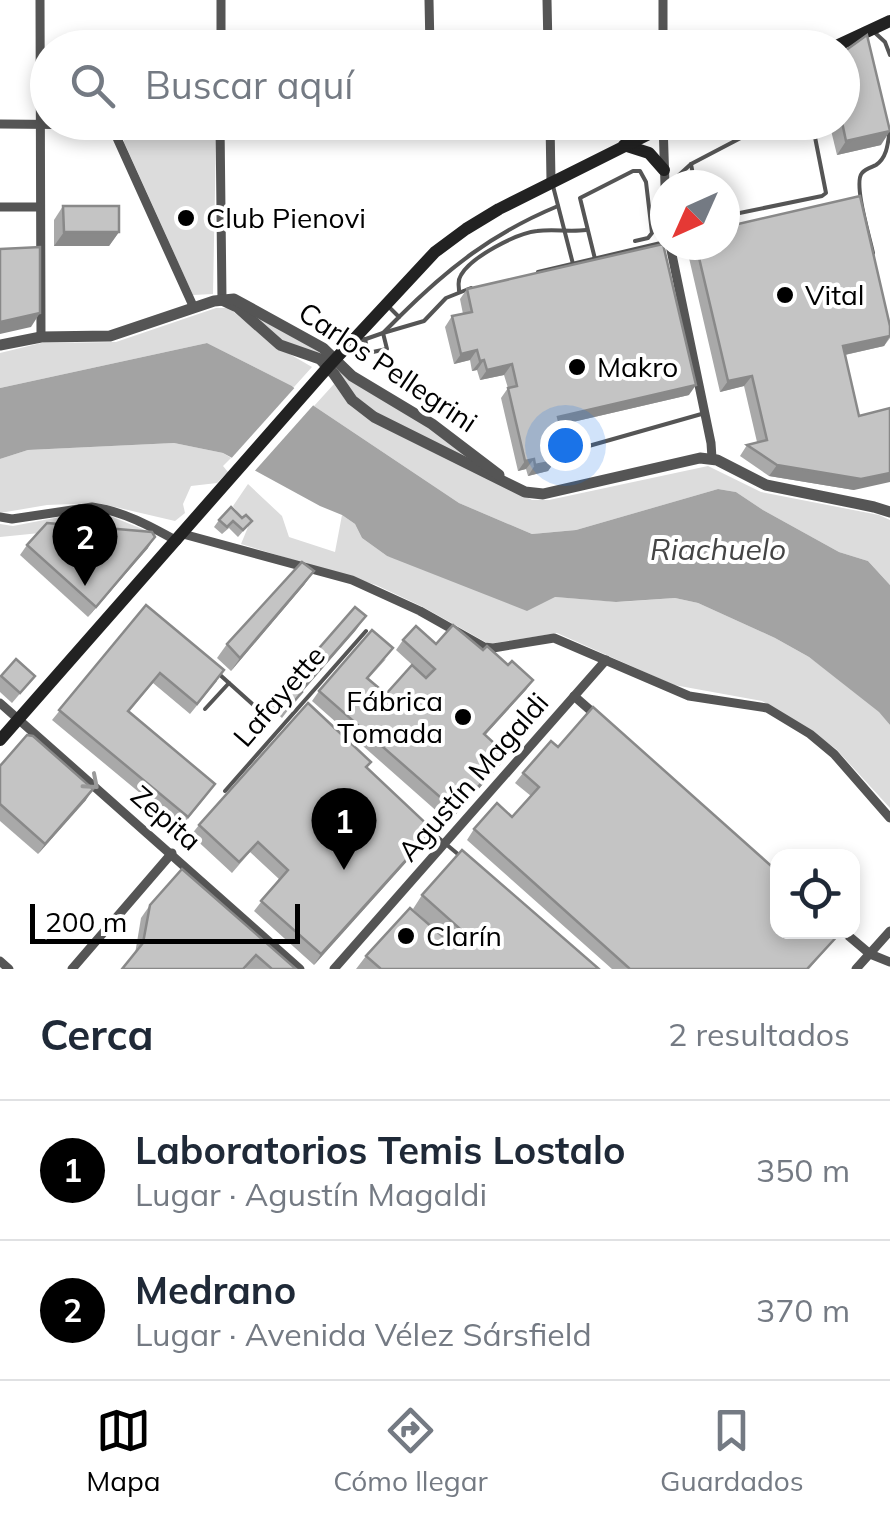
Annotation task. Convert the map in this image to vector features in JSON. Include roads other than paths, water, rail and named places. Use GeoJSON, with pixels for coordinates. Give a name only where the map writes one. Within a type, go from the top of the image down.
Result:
{"type":"FeatureCollection","features":[{"type":"Feature","properties":{"kind":"main road"},"geometry":{"type":"LineString","coordinates":[[860,35],[890,21]]}},
{"type":"Feature","properties":{"kind":"main road"},"geometry":{"type":"LineString","coordinates":[[0,740],[418,268],[483,218],[634,140]]}},
{"type":"Feature","properties":{"kind":"main road"},"geometry":{"type":"LineString","coordinates":[[624,145],[649,153],[664,170]]}},
{"type":"Feature","properties":{"kind":"street"},"geometry":{"type":"LineString","coordinates":[[40,0],[40,30]]}},
{"type":"Feature","properties":{"kind":"street"},"geometry":{"type":"LineString","coordinates":[[221,0],[221,30]]}},
{"type":"Feature","properties":{"kind":"street"},"geometry":{"type":"LineString","coordinates":[[430,0],[430,30]]}},
{"type":"Feature","properties":{"kind":"street"},"geometry":{"type":"LineString","coordinates":[[547,0],[548,30]]}},
{"type":"Feature","properties":{"kind":"street"},"geometry":{"type":"LineString","coordinates":[[663,0],[663,30]]}},
{"type":"Feature","properties":{"kind":"street"},"geometry":{"type":"LineString","coordinates":[[0,124],[30,124]]}},
{"type":"Feature","properties":{"kind":"street"},"geometry":{"type":"LineString","coordinates":[[40,140],[41,337]]}},
{"type":"Feature","properties":{"kind":"street"},"geometry":{"type":"LineString","coordinates":[[118,140],[194,308]]}},
{"type":"Feature","properties":{"kind":"street"},"geometry":{"type":"LineString","coordinates":[[0,345],[41,337],[110,336],[222,300],[220,140]]}},
{"type":"Feature","properties":{"kind":"street"},"geometry":{"type":"LineString","coordinates":[[550,140],[551,182]]}},
{"type":"Feature","properties":{"kind":"street"},"geometry":{"type":"LineString","coordinates":[[664,170],[665,140]]}},
{"type":"Feature","properties":{"kind":"street"},"geometry":{"type":"LineString","coordinates":[[0,207],[40,207]]}},
{"type":"Feature","properties":{"kind":"street"},"geometry":{"type":"LineString","coordinates":[[671,260],[712,458],[766,485],[890,512]]}},
{"type":"Feature","properties":{"kind":"street","name":"Carlos Pellegrini"},"geometry":{"type":"LineString","coordinates":[[222,300],[240,301],[323,348],[352,400],[374,417],[520,490],[543,494],[712,458]]}},
{"type":"Feature","properties":{"kind":"street","name":"Carlos Pellegrini"},"geometry":{"type":"LineString","coordinates":[[222,300],[237,306],[277,342],[332,363],[440,430],[520,490]]}},
{"type":"Feature","properties":{"kind":"street"},"geometry":{"type":"LineString","coordinates":[[277,342],[278,330],[287,328]]}},
{"type":"Feature","properties":{"kind":"street"},"geometry":{"type":"LineString","coordinates":[[374,417],[385,410],[386,396]]}},
{"type":"Feature","properties":{"kind":"street"},"geometry":{"type":"LineString","coordinates":[[390,427],[392,414],[402,406]]}},
{"type":"Feature","properties":{"kind":"street"},"geometry":{"type":"LineString","coordinates":[[0,518],[12,520],[100,508],[180,538],[352,580],[420,611],[484,647],[554,638],[689,696],[767,708],[834,754],[890,818]]}},
{"type":"Feature","properties":{"kind":"street","name":"Agustín Magaldi"},"geometry":{"type":"LineString","coordinates":[[334,969],[606,660]]}},
{"type":"Feature","properties":{"kind":"street"},"geometry":{"type":"LineString","coordinates":[[574,696],[603,721]]}},
{"type":"Feature","properties":{"kind":"street","name":"Zepita"},"geometry":{"type":"LineString","coordinates":[[0,704],[300,969]]}},
{"type":"Feature","properties":{"kind":"street"},"geometry":{"type":"LineString","coordinates":[[72,969],[172,853]]}},
{"type":"Feature","properties":{"kind":"street"},"geometry":{"type":"LineString","coordinates":[[856,969],[890,931]]}},
{"type":"Feature","properties":{"kind":"street"},"geometry":{"type":"LineString","coordinates":[[852,939],[870,954],[890,962]]}},
{"type":"Feature","properties":{"kind":"street"},"geometry":{"type":"LineString","coordinates":[[0,961],[9,969]]}},
{"type":"Feature","properties":{"kind":"lane"},"geometry":{"type":"LineString","coordinates":[[872,29],[885,42],[890,55]]}},
{"type":"Feature","properties":{"kind":"lane"},"geometry":{"type":"LineString","coordinates":[[874,260],[859,182],[864,170],[883,158],[890,128]]}},
{"type":"Feature","properties":{"kind":"lane"},"geometry":{"type":"LineString","coordinates":[[685,170],[737,140]]}},
{"type":"Feature","properties":{"kind":"lane"},"geometry":{"type":"LineString","coordinates":[[740,213],[826,193],[816,140]]}},
{"type":"Feature","properties":{"kind":"lane"},"geometry":{"type":"LineString","coordinates":[[691,164],[692,170]]}},
{"type":"Feature","properties":{"kind":"lane"},"geometry":{"type":"LineString","coordinates":[[595,259],[580,198],[634,171],[640,172],[646,182],[652,232],[648,238],[635,241]]}},
{"type":"Feature","properties":{"kind":"lane"},"geometry":{"type":"LineString","coordinates":[[551,182],[573,264]]}},
{"type":"Feature","properties":{"kind":"lane"},"geometry":{"type":"LineString","coordinates":[[384,333],[452,266],[489,240],[558,206]]}},
{"type":"Feature","properties":{"kind":"lane"},"geometry":{"type":"LineString","coordinates":[[459,291],[462,272],[517,236],[539,230],[588,230]]}},
{"type":"Feature","properties":{"kind":"lane"},"geometry":{"type":"LineString","coordinates":[[526,275],[650,248]]}},
{"type":"Feature","properties":{"kind":"lane"},"geometry":{"type":"LineString","coordinates":[[418,268],[432,284]]}},
{"type":"Feature","properties":{"kind":"lane"},"geometry":{"type":"LineString","coordinates":[[349,344],[424,321],[442,300],[459,291],[483,286]]}},
{"type":"Feature","properties":{"kind":"lane"},"geometry":{"type":"LineString","coordinates":[[385,304],[399,317]]}},
{"type":"Feature","properties":{"kind":"lane"},"geometry":{"type":"LineString","coordinates":[[365,339],[368,353],[387,349],[384,333]]}},
{"type":"Feature","properties":{"kind":"lane"},"geometry":{"type":"LineString","coordinates":[[564,453],[704,412]]}},
{"type":"Feature","properties":{"kind":"lane","name":"Lafayette"},"geometry":{"type":"LineString","coordinates":[[225,792],[366,631]]}},
{"type":"Feature","properties":{"kind":"lane"},"geometry":{"type":"LineString","coordinates":[[214,670],[270,719]]}},
{"type":"Feature","properties":{"kind":"lane"},"geometry":{"type":"LineString","coordinates":[[205,710],[228,683]]}},
{"type":"Feature","properties":{"kind":"lane"},"geometry":{"type":"LineString","coordinates":[[420,822],[459,856]]}},
{"type":"Feature","properties":{"kind":"water","name":"Riachuelo"},"geometry":{"type":"Polygon","coordinates":[[[207,343],[292,386],[314,406],[459,503],[532,534],[576,530],[718,489],[736,492],[839,552],[868,561],[890,585],[890,725],[809,657],[698,603],[675,598],[616,602],[555,597],[527,611],[387,556],[362,538],[355,524],[342,515],[223,453],[174,443],[28,450],[0,459],[0,388],[207,343]]]}},
{"type":"Feature","properties":{"kind":"place","name":"Club Pienovi"},"geometry":{"type":"Point","coordinates":[186,218]}},
{"type":"Feature","properties":{"kind":"place","name":"Vital"},"geometry":{"type":"Point","coordinates":[785,295]}},
{"type":"Feature","properties":{"kind":"place","name":"Makro"},"geometry":{"type":"Point","coordinates":[577,367]}},
{"type":"Feature","properties":{"kind":"place","name":"Medrano"},"geometry":{"type":"Point","coordinates":[85,586]}},
{"type":"Feature","properties":{"kind":"place","name":"Fábrica Tomada"},"geometry":{"type":"Point","coordinates":[463,717]}},
{"type":"Feature","properties":{"kind":"place","name":"Laboratorios Temis Lostalo"},"geometry":{"type":"Point","coordinates":[344,870]}},
{"type":"Feature","properties":{"kind":"place","name":"Clarín"},"geometry":{"type":"Point","coordinates":[406,936]}}]}
